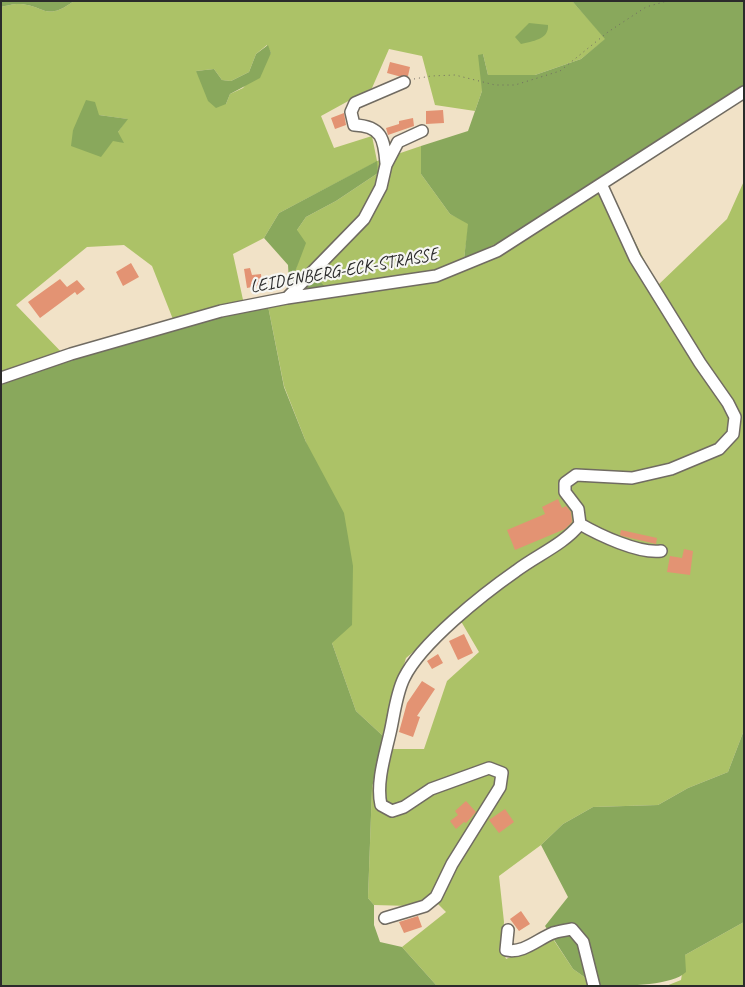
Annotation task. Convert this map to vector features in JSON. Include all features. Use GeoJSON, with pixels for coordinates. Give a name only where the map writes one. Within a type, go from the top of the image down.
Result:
{"type":"FeatureCollection","features":[{"type":"Feature","properties":{"kind":"street"},"geometry":{"type":"LineString","coordinates":[[287,298],[364,219],[382,187],[386,165],[385,144],[377,130],[366,125],[354,125],[351,112],[355,103],[404,82]]}},
{"type":"Feature","properties":{"kind":"street","name":"LEIDENBERG-ECK-STRASSE"},"geometry":{"type":"LineString","coordinates":[[1,378],[170,324],[221,311],[287,298],[436,276],[497,251],[602,186],[744,92]]}},
{"type":"Feature","properties":{"kind":"street"},"geometry":{"type":"LineString","coordinates":[[386,165],[398,142],[422,131]]}},
{"type":"Feature","properties":{"kind":"street"},"geometry":{"type":"LineString","coordinates":[[385,918],[425,906],[436,897],[452,864],[500,788],[502,773],[490,768],[431,789],[404,807],[392,811],[381,805],[379,796],[387,745],[402,680],[414,659],[451,624],[515,571],[570,536],[580,524],[578,509],[565,492],[565,483],[576,475],[632,478],[672,469],[719,449],[733,434],[735,418],[728,403],[700,363],[635,258],[602,186]]}},
{"type":"Feature","properties":{"kind":"street"},"geometry":{"type":"LineString","coordinates":[[580,524],[596,533],[650,553],[661,551]]}},
{"type":"Feature","properties":{"kind":"street"},"geometry":{"type":"LineString","coordinates":[[508,930],[506,950],[513,952],[539,942],[554,932],[572,929],[583,942],[594,986]]}},
{"type":"Feature","properties":{"kind":"path"},"geometry":{"type":"LineString","coordinates":[[404,82],[430,76],[455,75],[495,85],[515,85],[560,71],[608,32],[638,12],[646,7],[667,1]]}},
{"type":"Feature","properties":{"kind":"green space"},"geometry":{"type":"Polygon","coordinates":[[[1,1],[74,1],[56,11],[50,12],[26,5],[15,4],[1,7],[1,1]]]}},
{"type":"Feature","properties":{"kind":"green space"},"geometry":{"type":"Polygon","coordinates":[[[74,1],[572,1],[606,39],[581,59],[535,75],[488,75],[483,54],[482,91],[475,111],[435,105],[422,56],[389,49],[372,88],[321,116],[334,148],[372,136],[377,161],[421,146],[421,174],[450,214],[469,223],[464,258],[603,177],[657,286],[727,219],[744,181],[744,730],[728,772],[688,788],[658,805],[593,807],[563,824],[541,845],[499,876],[504,922],[502,946],[506,959],[553,939],[573,969],[590,981],[592,986],[437,986],[402,947],[446,912],[430,896],[410,906],[374,905],[368,898],[372,788],[382,749],[424,749],[447,681],[479,652],[462,623],[449,622],[406,658],[383,736],[356,711],[332,643],[306,442],[284,386],[268,306],[316,277],[295,272],[299,258],[297,230],[306,217],[336,201],[378,173],[376,162],[279,213],[264,238],[233,254],[245,309],[176,327],[152,266],[124,245],[87,247],[16,305],[68,359],[1,385],[1,7],[15,4],[26,5],[50,12],[74,1]],[[267,45],[256,54],[249,72],[231,81],[222,80],[214,69],[196,71],[226,104],[230,94],[243,88],[271,53],[267,45]],[[99,115],[73,130],[118,132],[127,119],[99,115]]]}},
{"type":"Feature","properties":{"kind":"green space"},"geometry":{"type":"Polygon","coordinates":[[[572,1],[744,1],[744,88],[509,237],[464,259],[468,224],[450,214],[421,174],[421,146],[468,131],[482,91],[478,55],[483,54],[488,75],[535,75],[581,59],[605,39],[572,1]]]}},
{"type":"Feature","properties":{"kind":"green space"},"geometry":{"type":"Polygon","coordinates":[[[529,23],[548,25],[548,30],[543,37],[521,44],[515,37],[529,23]]]}},
{"type":"Feature","properties":{"kind":"green space"},"geometry":{"type":"Polygon","coordinates":[[[268,45],[271,53],[260,78],[230,94],[226,104],[216,108],[208,101],[196,71],[214,69],[222,80],[231,81],[249,72],[256,54],[268,45]]]}},
{"type":"Feature","properties":{"kind":"green space"},"geometry":{"type":"Polygon","coordinates":[[[86,100],[95,102],[99,115],[128,119],[118,132],[124,143],[113,141],[101,157],[71,146],[73,130],[86,100]]]}},
{"type":"Feature","properties":{"kind":"green space"},"geometry":{"type":"Polygon","coordinates":[[[377,161],[378,173],[336,201],[306,217],[297,230],[306,243],[295,272],[316,277],[327,289],[290,300],[288,265],[264,238],[279,213],[377,161]]]}},
{"type":"Feature","properties":{"kind":"green space"},"geometry":{"type":"Polygon","coordinates":[[[268,306],[284,387],[306,442],[344,513],[353,566],[352,625],[332,643],[356,711],[383,736],[372,788],[368,898],[374,905],[374,925],[380,942],[402,947],[437,986],[1,986],[1,385],[68,359],[245,309],[268,306]]]}},
{"type":"Feature","properties":{"kind":"green space"},"geometry":{"type":"Polygon","coordinates":[[[744,730],[744,922],[685,955],[686,972],[679,977],[669,981],[643,985],[592,986],[590,981],[573,969],[545,926],[568,897],[541,845],[563,824],[593,807],[658,805],[688,788],[728,772],[744,730]]]}},
{"type":"Feature","properties":{"kind":"green space"},"geometry":{"type":"Polygon","coordinates":[[[744,922],[744,986],[666,986],[681,980],[685,955],[744,922]]]}},
{"type":"Feature","properties":{"kind":"building"},"geometry":{"type":"Polygon","coordinates":[[[390,62],[410,67],[408,76],[387,73],[390,62]]]}},
{"type":"Feature","properties":{"kind":"building"},"geometry":{"type":"Polygon","coordinates":[[[443,110],[444,123],[426,124],[426,111],[443,110]]]}},
{"type":"Feature","properties":{"kind":"building"},"geometry":{"type":"Polygon","coordinates":[[[344,113],[346,125],[335,129],[331,118],[344,113]]]}},
{"type":"Feature","properties":{"kind":"building"},"geometry":{"type":"Polygon","coordinates":[[[413,118],[414,126],[388,135],[386,128],[399,124],[399,121],[413,118]]]}},
{"type":"Feature","properties":{"kind":"building"},"geometry":{"type":"Polygon","coordinates":[[[131,263],[139,277],[123,286],[116,272],[131,263]]]}},
{"type":"Feature","properties":{"kind":"building"},"geometry":{"type":"Polygon","coordinates":[[[250,268],[252,275],[261,274],[262,285],[247,288],[244,269],[250,268]]]}},
{"type":"Feature","properties":{"kind":"building"},"geometry":{"type":"Polygon","coordinates":[[[60,279],[67,287],[77,280],[85,289],[77,295],[75,292],[40,318],[28,302],[60,279]]]}},
{"type":"Feature","properties":{"kind":"building"},"geometry":{"type":"Polygon","coordinates":[[[558,499],[562,508],[566,506],[571,512],[572,522],[565,529],[515,550],[507,530],[545,514],[542,507],[558,499]]]}},
{"type":"Feature","properties":{"kind":"building"},"geometry":{"type":"Polygon","coordinates":[[[621,530],[657,538],[656,544],[622,536],[620,535],[621,530]]]}},
{"type":"Feature","properties":{"kind":"building"},"geometry":{"type":"Polygon","coordinates":[[[684,549],[693,551],[690,575],[667,572],[670,556],[682,558],[684,549]]]}},
{"type":"Feature","properties":{"kind":"building"},"geometry":{"type":"Polygon","coordinates":[[[464,634],[473,653],[458,660],[449,641],[464,634]]]}},
{"type":"Feature","properties":{"kind":"building"},"geometry":{"type":"Polygon","coordinates":[[[438,654],[443,663],[432,669],[427,661],[438,654]]]}},
{"type":"Feature","properties":{"kind":"building"},"geometry":{"type":"Polygon","coordinates":[[[422,681],[435,689],[417,716],[420,717],[413,737],[399,732],[407,703],[422,681]]]}},
{"type":"Feature","properties":{"kind":"building"},"geometry":{"type":"Polygon","coordinates":[[[466,801],[476,812],[466,823],[464,822],[456,829],[450,821],[458,815],[455,811],[466,801]]]}},
{"type":"Feature","properties":{"kind":"building"},"geometry":{"type":"Polygon","coordinates":[[[505,809],[514,822],[499,833],[489,820],[505,809]]]}},
{"type":"Feature","properties":{"kind":"building"},"geometry":{"type":"Polygon","coordinates":[[[521,911],[530,924],[519,931],[510,919],[521,911]]]}},
{"type":"Feature","properties":{"kind":"building"},"geometry":{"type":"Polygon","coordinates":[[[418,916],[422,927],[404,933],[399,922],[418,916]]]}}]}
